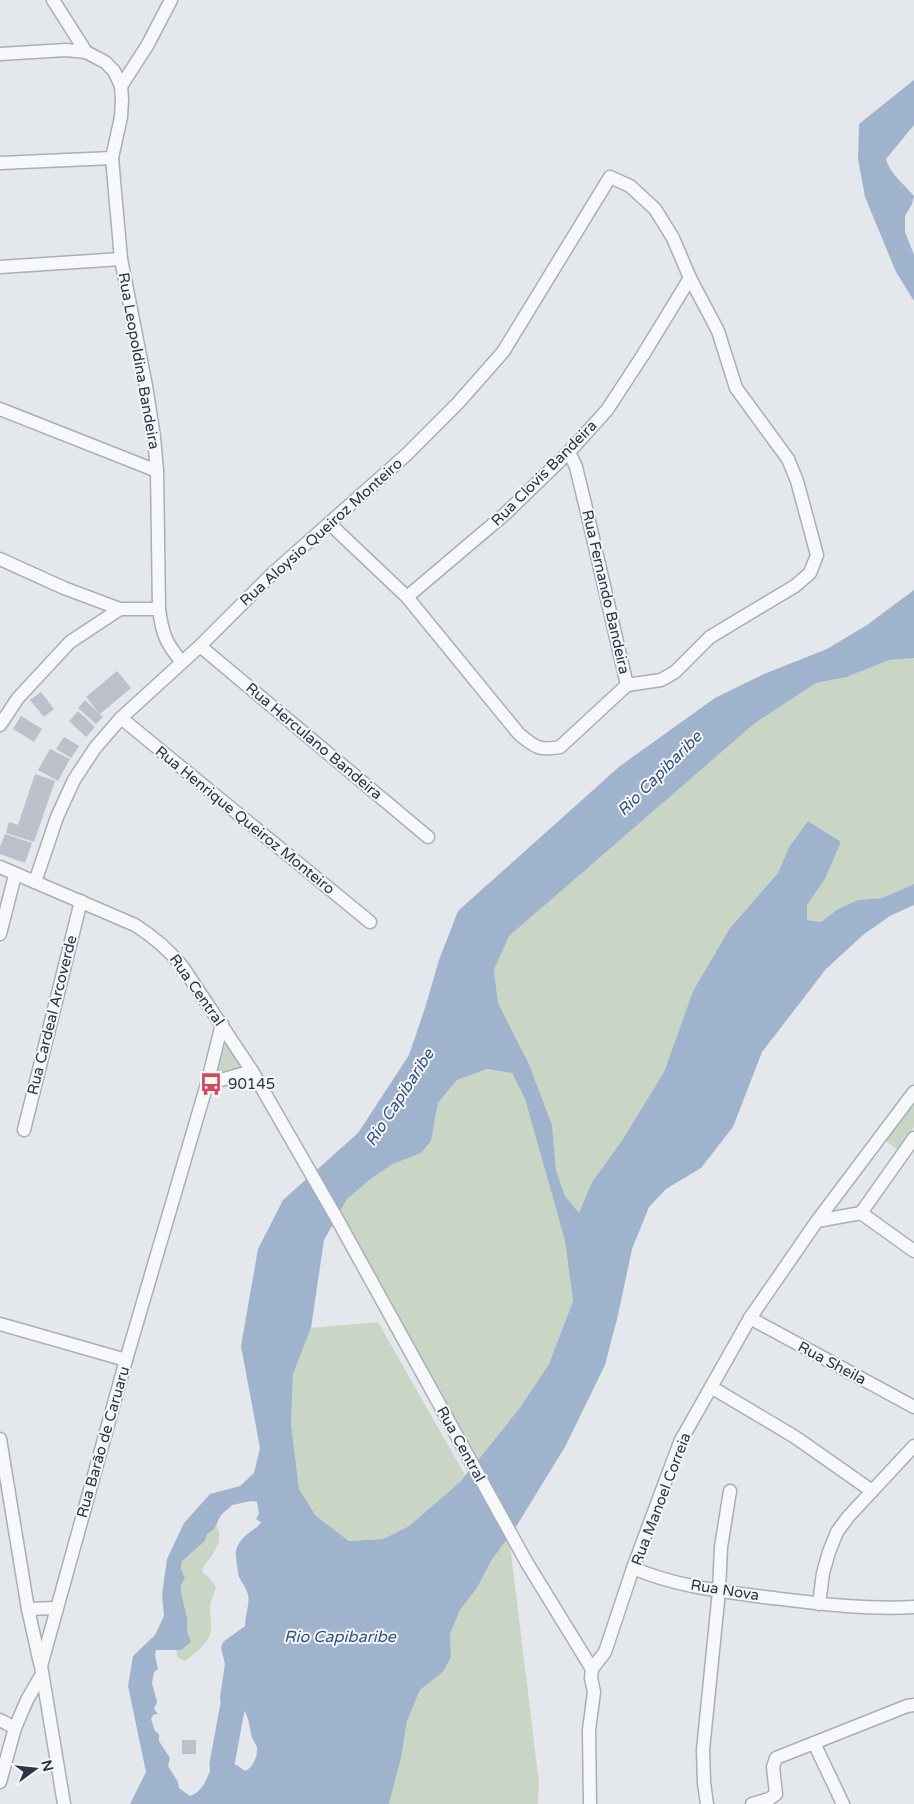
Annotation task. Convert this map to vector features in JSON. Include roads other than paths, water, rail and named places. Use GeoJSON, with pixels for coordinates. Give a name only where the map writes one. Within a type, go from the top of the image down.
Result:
{"type":"FeatureCollection","features":[{"type":"Feature","properties":{"kind":"street"},"geometry":{"type":"LineString","coordinates":[[53,0],[86,52]]}},
{"type":"Feature","properties":{"kind":"street"},"geometry":{"type":"LineString","coordinates":[[121,86],[146,46],[171,0]]}},
{"type":"Feature","properties":{"kind":"street"},"geometry":{"type":"LineString","coordinates":[[0,54],[66,50],[86,52],[106,62],[114,71],[121,86]]}},
{"type":"Feature","properties":{"kind":"street","name":"Rua Leopoldina Bandeira"},"geometry":{"type":"LineString","coordinates":[[121,86],[121,117],[112,158],[121,259],[154,437],[157,471],[159,609],[167,643],[182,662]]}},
{"type":"Feature","properties":{"kind":"street"},"geometry":{"type":"LineString","coordinates":[[0,163],[112,158]]}},
{"type":"Feature","properties":{"kind":"street","name":"Rua Aloysio Queiroz Monteiro"},"geometry":{"type":"LineString","coordinates":[[35,882],[56,817],[74,780],[95,748],[121,718],[200,646],[272,574],[330,524],[452,410],[502,352],[610,177],[630,186],[654,209],[673,238],[690,278]]}},
{"type":"Feature","properties":{"kind":"street"},"geometry":{"type":"LineString","coordinates":[[0,267],[121,259]]}},
{"type":"Feature","properties":{"kind":"street","name":"Rua Clovis Bandeira"},"geometry":{"type":"LineString","coordinates":[[407,597],[505,514],[569,452],[607,410],[690,278]]}},
{"type":"Feature","properties":{"kind":"street","name":"Rua Fernando Bandeira"},"geometry":{"type":"LineString","coordinates":[[569,452],[576,468],[584,500],[627,685],[661,680],[675,672],[710,637],[795,586],[810,573],[817,555],[816,544],[797,481],[788,459],[736,388],[718,331],[690,278]]}},
{"type":"Feature","properties":{"kind":"street"},"geometry":{"type":"LineString","coordinates":[[0,409],[157,471]]}},
{"type":"Feature","properties":{"kind":"street"},"geometry":{"type":"LineString","coordinates":[[330,524],[407,597],[519,734],[534,746],[545,750],[560,747],[627,685]]}},
{"type":"Feature","properties":{"kind":"street"},"geometry":{"type":"LineString","coordinates":[[0,559],[64,588],[120,609],[159,609]]}},
{"type":"Feature","properties":{"kind":"street"},"geometry":{"type":"LineString","coordinates":[[0,725],[18,698],[70,642],[120,609]]}},
{"type":"Feature","properties":{"kind":"street","name":"Rua Herculano Bandeira"},"geometry":{"type":"LineString","coordinates":[[200,646],[428,837]]}},
{"type":"Feature","properties":{"kind":"street","name":"Rua Henrique Queiroz Monteiro"},"geometry":{"type":"LineString","coordinates":[[121,718],[370,922]]}},
{"type":"Feature","properties":{"kind":"street","name":"Rua Central"},"geometry":{"type":"LineString","coordinates":[[0,867],[135,925],[155,938],[182,966],[252,1071],[336,1217],[527,1564],[592,1669]]}},
{"type":"Feature","properties":{"kind":"street"},"geometry":{"type":"LineString","coordinates":[[0,934],[15,875]]}},
{"type":"Feature","properties":{"kind":"street","name":"Rua Cardeal Arcoverde"},"geometry":{"type":"LineString","coordinates":[[24,1130],[81,901]]}},
{"type":"Feature","properties":{"kind":"street","name":"Rua Barão de Caruaru"},"geometry":{"type":"LineString","coordinates":[[64,1804],[41,1670],[56,1608],[207,1084],[222,1024]]}},
{"type":"Feature","properties":{"kind":"street"},"geometry":{"type":"LineString","coordinates":[[207,1084],[252,1071]]}},
{"type":"Feature","properties":{"kind":"street","name":"Rua Manoel Correia"},"geometry":{"type":"LineString","coordinates":[[592,1669],[605,1652],[633,1568],[680,1442],[750,1318],[817,1220],[914,1092]]}},
{"type":"Feature","properties":{"kind":"street"},"geometry":{"type":"LineString","coordinates":[[861,1213],[914,1138]]}},
{"type":"Feature","properties":{"kind":"street"},"geometry":{"type":"LineString","coordinates":[[817,1220],[861,1213],[914,1251]]}},
{"type":"Feature","properties":{"kind":"street","name":"Rua Sheila"},"geometry":{"type":"LineString","coordinates":[[750,1318],[914,1407]]}},
{"type":"Feature","properties":{"kind":"street"},"geometry":{"type":"LineString","coordinates":[[0,1324],[126,1360]]}},
{"type":"Feature","properties":{"kind":"street"},"geometry":{"type":"LineString","coordinates":[[711,1387],[795,1437],[872,1491]]}},
{"type":"Feature","properties":{"kind":"street"},"geometry":{"type":"LineString","coordinates":[[0,1439],[28,1609],[41,1670],[16,1728],[0,1782]]}},
{"type":"Feature","properties":{"kind":"street"},"geometry":{"type":"LineString","coordinates":[[819,1604],[823,1573],[837,1532],[848,1517],[914,1446]]}},
{"type":"Feature","properties":{"kind":"street"},"geometry":{"type":"LineString","coordinates":[[707,1804],[703,1750],[722,1548],[730,1491]]}},
{"type":"Feature","properties":{"kind":"street","name":"Rua Nova"},"geometry":{"type":"LineString","coordinates":[[633,1568],[658,1578],[719,1591],[819,1604],[914,1607]]}},
{"type":"Feature","properties":{"kind":"street"},"geometry":{"type":"LineString","coordinates":[[28,1609],[56,1608]]}},
{"type":"Feature","properties":{"kind":"street"},"geometry":{"type":"LineString","coordinates":[[590,1804],[589,1730],[594,1692],[590,1678],[592,1669]]}},
{"type":"Feature","properties":{"kind":"street"},"geometry":{"type":"LineString","coordinates":[[752,1804],[769,1799],[776,1794],[774,1762],[781,1756],[907,1706],[914,1705]]}},
{"type":"Feature","properties":{"kind":"street"},"geometry":{"type":"LineString","coordinates":[[0,1720],[16,1728]]}},
{"type":"Feature","properties":{"kind":"street"},"geometry":{"type":"LineString","coordinates":[[814,1743],[843,1804]]}},
{"type":"Feature","properties":{"kind":"water"},"geometry":{"type":"Polygon","coordinates":[[[914,80],[914,125],[886,159],[894,174],[914,196],[905,216],[905,232],[914,255],[914,301],[896,272],[865,197],[858,159],[859,124],[914,80]]]}},
{"type":"Feature","properties":{"kind":"water","name":"Rio Capibaribe"},"geometry":{"type":"Polygon","coordinates":[[[914,590],[914,658],[889,660],[847,677],[816,683],[755,723],[509,936],[494,970],[498,1003],[529,1064],[552,1125],[556,1170],[565,1196],[579,1213],[592,1182],[621,1142],[664,1072],[693,991],[730,928],[778,873],[789,847],[808,821],[841,842],[825,879],[807,905],[807,920],[821,922],[838,909],[858,900],[882,898],[914,884],[914,905],[890,916],[863,935],[826,969],[762,1052],[733,1127],[701,1168],[666,1189],[649,1207],[632,1249],[605,1365],[565,1447],[517,1525],[491,1561],[477,1588],[460,1610],[450,1634],[451,1657],[443,1672],[420,1690],[407,1721],[401,1758],[389,1804],[130,1804],[146,1772],[128,1686],[133,1656],[155,1635],[164,1616],[162,1595],[167,1559],[184,1523],[210,1494],[240,1486],[254,1473],[260,1448],[241,1346],[258,1249],[283,1200],[358,1133],[409,1055],[439,960],[458,911],[620,766],[715,698],[764,674],[827,649],[867,625],[914,590]],[[487,1069],[457,1080],[438,1103],[431,1141],[421,1153],[393,1164],[372,1178],[347,1199],[324,1240],[311,1328],[293,1374],[291,1424],[299,1489],[316,1516],[349,1541],[383,1539],[409,1526],[460,1482],[519,1409],[549,1364],[573,1301],[565,1241],[525,1099],[512,1073],[487,1069]],[[251,1501],[232,1505],[222,1514],[215,1528],[207,1534],[205,1541],[182,1561],[181,1569],[185,1578],[181,1585],[181,1593],[187,1617],[187,1630],[191,1642],[181,1650],[156,1650],[155,1655],[158,1669],[154,1672],[152,1683],[157,1702],[154,1709],[158,1714],[153,1715],[151,1719],[155,1731],[159,1734],[159,1741],[170,1758],[168,1766],[178,1782],[179,1788],[190,1796],[202,1787],[212,1766],[230,1763],[245,1771],[253,1764],[257,1754],[257,1747],[244,1710],[236,1710],[233,1722],[226,1721],[224,1725],[220,1697],[225,1664],[221,1648],[223,1642],[245,1626],[248,1598],[239,1577],[236,1550],[238,1544],[245,1536],[261,1522],[256,1519],[259,1514],[257,1502],[251,1501]]]}},
{"type":"Feature","properties":{"kind":"waterway","name":"Rio Capibaribe"},"geometry":{"type":"LineString","coordinates":[[225,1804],[222,1764],[236,1688]]}},
{"type":"Feature","properties":{"kind":"place","name":"90145"},"geometry":{"type":"Point","coordinates":[211,1084]}}]}
